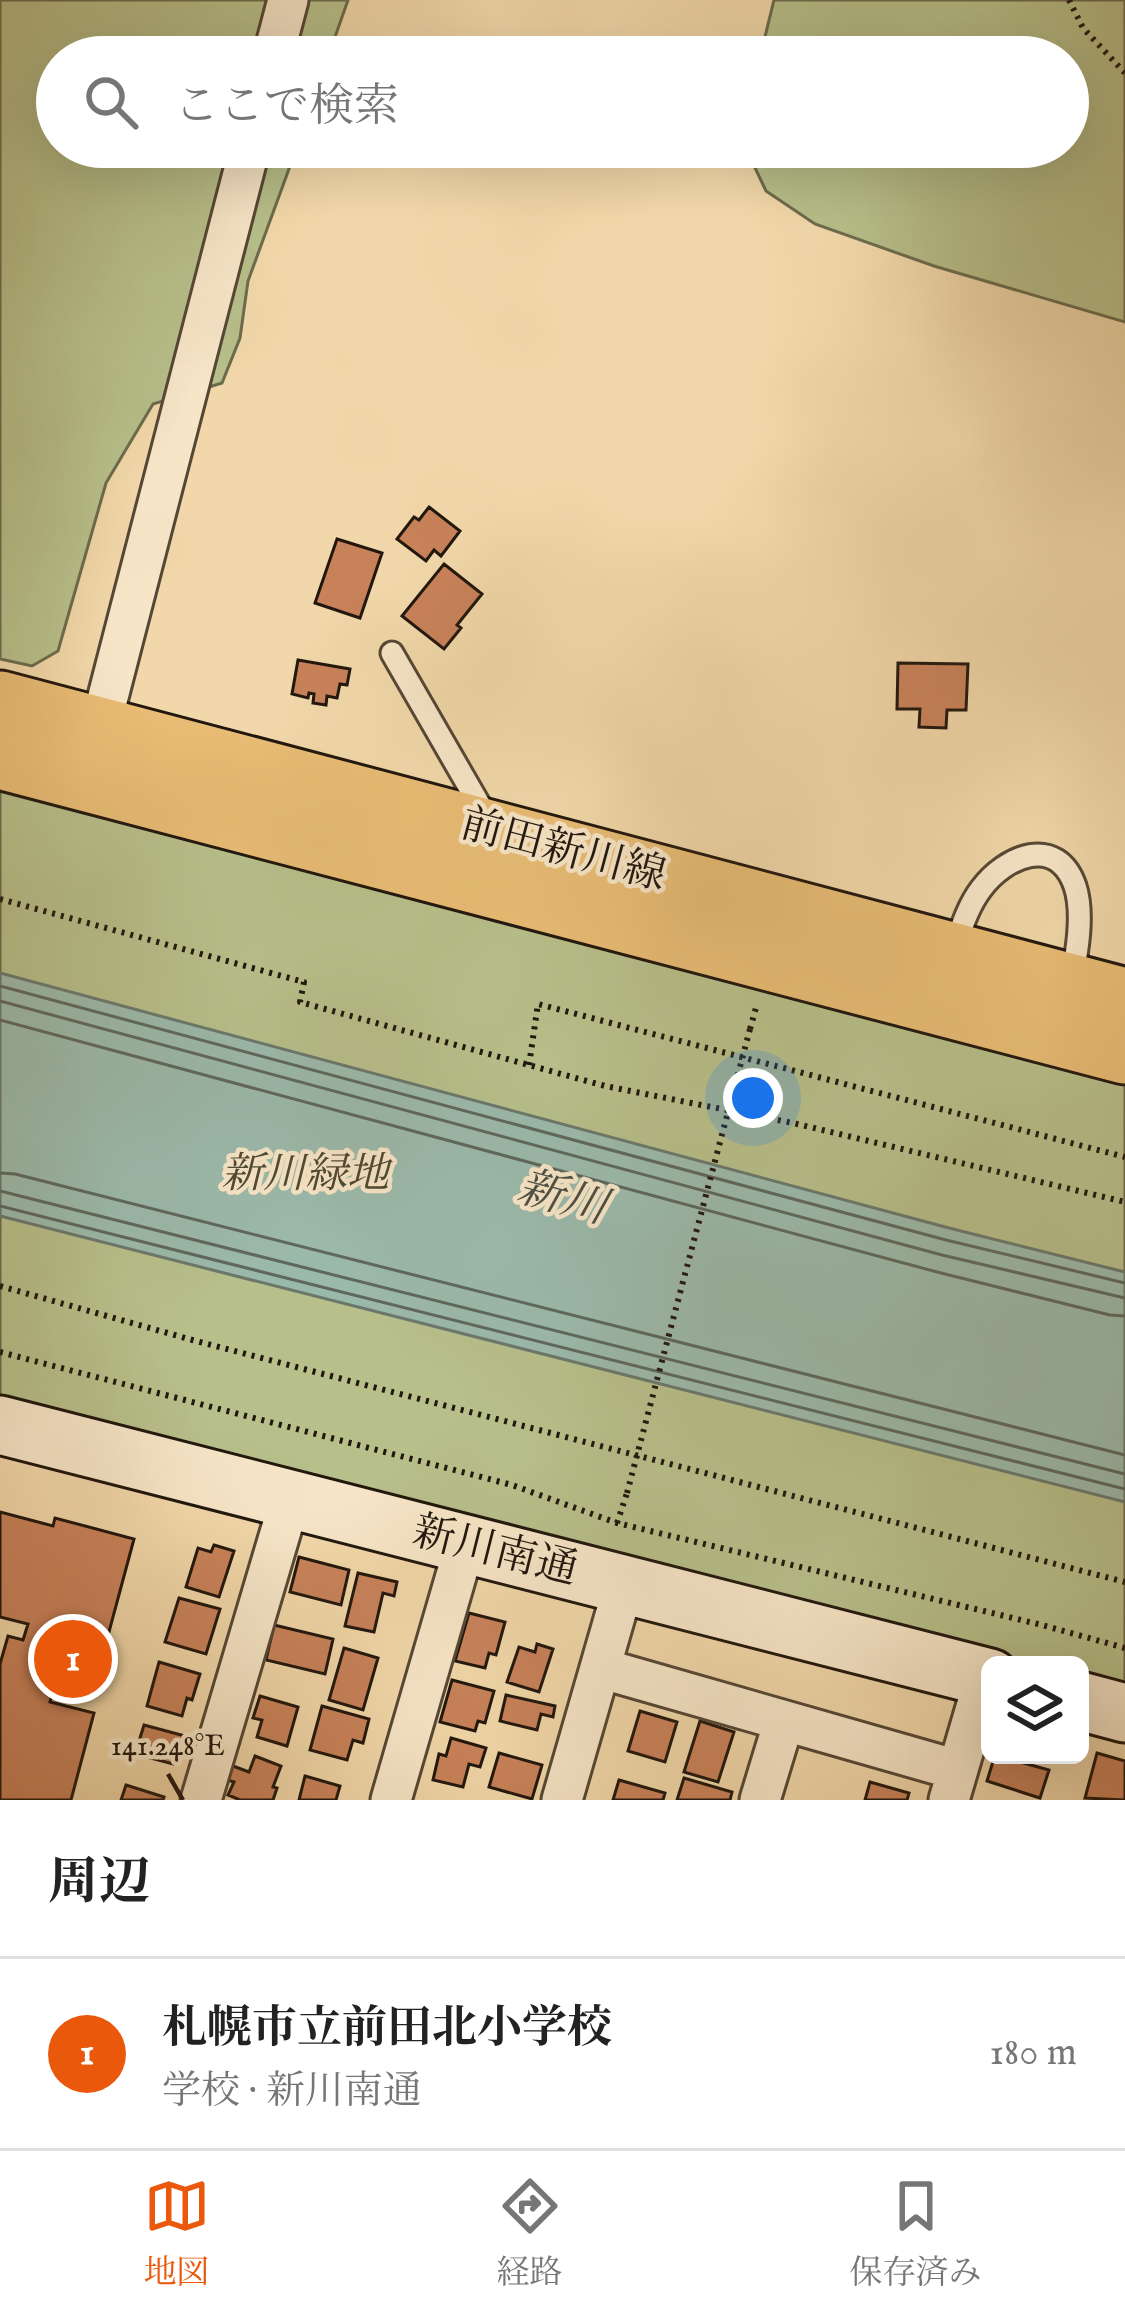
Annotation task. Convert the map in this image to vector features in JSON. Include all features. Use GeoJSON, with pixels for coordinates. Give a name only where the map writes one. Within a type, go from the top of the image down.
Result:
{"type":"FeatureCollection","features":[{"type":"Feature","properties":{"kind":"main road","name":"前田新川線"},"geometry":{"type":"LineString","coordinates":[[0,703],[93,754],[945,979],[1098,993]]}},
{"type":"Feature","properties":{"kind":"main road","name":"前田新川線"},"geometry":{"type":"LineString","coordinates":[[0,757],[93,754],[496,834],[945,979],[1125,1052]]}},
{"type":"Feature","properties":{"kind":"street"},"geometry":{"type":"LineString","coordinates":[[279,36],[288,0]]}},
{"type":"Feature","properties":{"kind":"street"},"geometry":{"type":"LineString","coordinates":[[93,754],[245,168]]}},
{"type":"Feature","properties":{"kind":"street","name":"新川南通"},"geometry":{"type":"LineString","coordinates":[[0,1425],[981,1675]]}},
{"type":"Feature","properties":{"kind":"street"},"geometry":{"type":"LineString","coordinates":[[201,1800],[290,1500]]}},
{"type":"Feature","properties":{"kind":"street"},"geometry":{"type":"LineString","coordinates":[[391,1800],[465,1545]]}},
{"type":"Feature","properties":{"kind":"street"},"geometry":{"type":"LineString","coordinates":[[562,1800],[624,1585]]}},
{"type":"Feature","properties":{"kind":"street"},"geometry":{"type":"LineString","coordinates":[[600,1669],[784,1720],[953,1785],[981,1696]]}},
{"type":"Feature","properties":{"kind":"street"},"geometry":{"type":"LineString","coordinates":[[1089,1703],[1125,1713]]}},
{"type":"Feature","properties":{"kind":"street"},"geometry":{"type":"LineString","coordinates":[[760,1800],[784,1720]]}},
{"type":"Feature","properties":{"kind":"lane"},"geometry":{"type":"LineString","coordinates":[[392,652],[496,834]]}},
{"type":"Feature","properties":{"kind":"lane"},"geometry":{"type":"LineString","coordinates":[[945,979],[978,892],[1013,860],[1035,854],[1053,857],[1075,886],[1077,937],[1098,993]]}},
{"type":"Feature","properties":{"kind":"path"},"geometry":{"type":"LineString","coordinates":[[1069,0],[1083,28],[1125,73]]}},
{"type":"Feature","properties":{"kind":"path"},"geometry":{"type":"LineString","coordinates":[[0,899],[304,982],[300,1002],[605,1086],[793,1123],[1125,1202]]}},
{"type":"Feature","properties":{"kind":"path"},"geometry":{"type":"LineString","coordinates":[[617,1523],[757,1000]]}},
{"type":"Feature","properties":{"kind":"path"},"geometry":{"type":"LineString","coordinates":[[529,1065],[538,1004],[1125,1157]]}},
{"type":"Feature","properties":{"kind":"path"},"geometry":{"type":"LineString","coordinates":[[0,1286],[1125,1582]]}},
{"type":"Feature","properties":{"kind":"path"},"geometry":{"type":"LineString","coordinates":[[0,1352],[512,1485],[617,1523],[1125,1648]]}},
{"type":"Feature","properties":{"kind":"green space"},"geometry":{"type":"Polygon","coordinates":[[[0,0],[348,0],[335,36],[36,36],[36,168],[289,168],[248,281],[240,338],[222,383],[153,404],[106,483],[58,651],[32,666],[0,659],[0,0]]]}},
{"type":"Feature","properties":{"kind":"green space"},"geometry":{"type":"Polygon","coordinates":[[[774,0],[1125,0],[1125,322],[934,266],[815,224],[766,191],[755,168],[1089,168],[1089,36],[765,36],[774,0]]]}},
{"type":"Feature","properties":{"kind":"green space","name":"新川緑地"},"geometry":{"type":"Polygon","coordinates":[[[0,784],[1125,1081],[1125,1693],[1089,1683],[1089,1656],[981,1656],[0,1405],[0,784]]]}},
{"type":"Feature","properties":{"kind":"water","name":"新川"},"geometry":{"type":"Polygon","coordinates":[[[0,973],[1125,1272],[1125,1502],[0,1216],[0,973]]]}},
{"type":"Feature","properties":{"kind":"building"},"geometry":{"type":"Polygon","coordinates":[[[429,507],[460,531],[441,556],[434,550],[426,561],[397,539],[429,507]]]}},
{"type":"Feature","properties":{"kind":"building"},"geometry":{"type":"Polygon","coordinates":[[[337,539],[382,553],[360,618],[315,603],[337,539]]]}},
{"type":"Feature","properties":{"kind":"building"},"geometry":{"type":"Polygon","coordinates":[[[444,564],[482,594],[444,649],[402,616],[444,564]]]}},
{"type":"Feature","properties":{"kind":"building"},"geometry":{"type":"Polygon","coordinates":[[[298,660],[350,669],[347,685],[340,684],[337,698],[327,696],[326,705],[313,703],[314,694],[309,693],[308,698],[292,694],[298,660]]]}},
{"type":"Feature","properties":{"kind":"building"},"geometry":{"type":"Polygon","coordinates":[[[898,663],[968,664],[966,710],[947,710],[946,728],[919,727],[920,709],[897,709],[898,663]]]}},
{"type":"Feature","properties":{"kind":"building"},"geometry":{"type":"Polygon","coordinates":[[[0,1512],[53,1526],[55,1518],[134,1539],[106,1643],[49,1628],[44,1648],[63,1652],[50,1702],[94,1713],[71,1800],[0,1800],[0,1664],[8,1636],[23,1640],[28,1624],[0,1617],[0,1512]]]}},
{"type":"Feature","properties":{"kind":"building"},"geometry":{"type":"Polygon","coordinates":[[[214,1545],[234,1551],[219,1597],[186,1587],[198,1548],[211,1552],[214,1545]]]}},
{"type":"Feature","properties":{"kind":"building"},"geometry":{"type":"Polygon","coordinates":[[[299,1557],[349,1570],[341,1605],[290,1592],[299,1557]]]}},
{"type":"Feature","properties":{"kind":"building"},"geometry":{"type":"Polygon","coordinates":[[[358,1573],[397,1582],[394,1596],[383,1593],[374,1632],[345,1626],[358,1573]]]}},
{"type":"Feature","properties":{"kind":"building"},"geometry":{"type":"Polygon","coordinates":[[[179,1598],[220,1609],[206,1654],[165,1642],[179,1598]]]}},
{"type":"Feature","properties":{"kind":"building"},"geometry":{"type":"Polygon","coordinates":[[[469,1613],[505,1622],[496,1655],[489,1653],[485,1668],[455,1661],[469,1613]]]}},
{"type":"Feature","properties":{"kind":"building"},"geometry":{"type":"Polygon","coordinates":[[[274,1625],[333,1639],[325,1674],[266,1660],[274,1625]]]}},
{"type":"Feature","properties":{"kind":"building"},"geometry":{"type":"Polygon","coordinates":[[[537,1644],[553,1649],[539,1692],[507,1682],[519,1647],[535,1652],[537,1644]]]}},
{"type":"Feature","properties":{"kind":"building"},"geometry":{"type":"Polygon","coordinates":[[[344,1648],[378,1658],[363,1710],[329,1700],[344,1648]]]}},
{"type":"Feature","properties":{"kind":"building"},"geometry":{"type":"Polygon","coordinates":[[[159,1662],[200,1674],[182,1716],[147,1706],[159,1662]]]}},
{"type":"Feature","properties":{"kind":"building"},"geometry":{"type":"Polygon","coordinates":[[[452,1680],[494,1691],[485,1723],[478,1721],[475,1731],[440,1722],[452,1680]]]}},
{"type":"Feature","properties":{"kind":"building"},"geometry":{"type":"Polygon","coordinates":[[[506,1695],[555,1706],[553,1717],[541,1714],[537,1730],[500,1721],[506,1695]]]}},
{"type":"Feature","properties":{"kind":"building"},"geometry":{"type":"Polygon","coordinates":[[[260,1696],[298,1707],[287,1746],[257,1737],[262,1720],[253,1718],[260,1696]]]}},
{"type":"Feature","properties":{"kind":"building"},"geometry":{"type":"Polygon","coordinates":[[[322,1706],[369,1719],[363,1743],[353,1740],[347,1760],[310,1750],[322,1706]]]}},
{"type":"Feature","properties":{"kind":"building"},"geometry":{"type":"Polygon","coordinates":[[[640,1711],[677,1722],[665,1762],[628,1751],[640,1711]]]}},
{"type":"Feature","properties":{"kind":"building"},"geometry":{"type":"Polygon","coordinates":[[[700,1721],[734,1732],[718,1782],[684,1772],[700,1721]]]}},
{"type":"Feature","properties":{"kind":"building"},"geometry":{"type":"Polygon","coordinates":[[[144,1725],[189,1737],[186,1749],[178,1747],[173,1764],[135,1754],[144,1725]]]}},
{"type":"Feature","properties":{"kind":"building"},"geometry":{"type":"Polygon","coordinates":[[[451,1738],[486,1748],[480,1767],[469,1764],[463,1787],[433,1780],[439,1754],[446,1756],[451,1738]]]}},
{"type":"Feature","properties":{"kind":"building"},"geometry":{"type":"Polygon","coordinates":[[[499,1753],[542,1765],[532,1799],[489,1787],[499,1753]]]}},
{"type":"Feature","properties":{"kind":"building"},"geometry":{"type":"Polygon","coordinates":[[[1097,1753],[1125,1761],[1125,1800],[1085,1798],[1097,1753]]]}},
{"type":"Feature","properties":{"kind":"building"},"geometry":{"type":"Polygon","coordinates":[[[255,1756],[281,1766],[273,1800],[240,1800],[228,1795],[234,1782],[227,1780],[233,1766],[249,1772],[255,1756]]]}},
{"type":"Feature","properties":{"kind":"building"},"geometry":{"type":"Polygon","coordinates":[[[992,1764],[1027,1764],[1049,1770],[1040,1798],[987,1781],[992,1764]]]}},
{"type":"Feature","properties":{"kind":"building"},"geometry":{"type":"Polygon","coordinates":[[[305,1776],[340,1786],[336,1800],[299,1800],[305,1776]]]}},
{"type":"Feature","properties":{"kind":"building"},"geometry":{"type":"Polygon","coordinates":[[[684,1778],[732,1792],[730,1800],[677,1800],[684,1778]]]}},
{"type":"Feature","properties":{"kind":"building"},"geometry":{"type":"Polygon","coordinates":[[[619,1780],[665,1793],[663,1800],[613,1800],[619,1780]]]}},
{"type":"Feature","properties":{"kind":"building"},"geometry":{"type":"Polygon","coordinates":[[[870,1782],[909,1793],[907,1800],[865,1800],[870,1782]]]}},
{"type":"Feature","properties":{"kind":"building"},"geometry":{"type":"Polygon","coordinates":[[[126,1785],[164,1797],[163,1800],[121,1800],[126,1785]]]}},
{"type":"Feature","properties":{"kind":"place","name":"札幌市立前田北小学校"},"geometry":{"type":"Point","coordinates":[73,1659]}}]}
